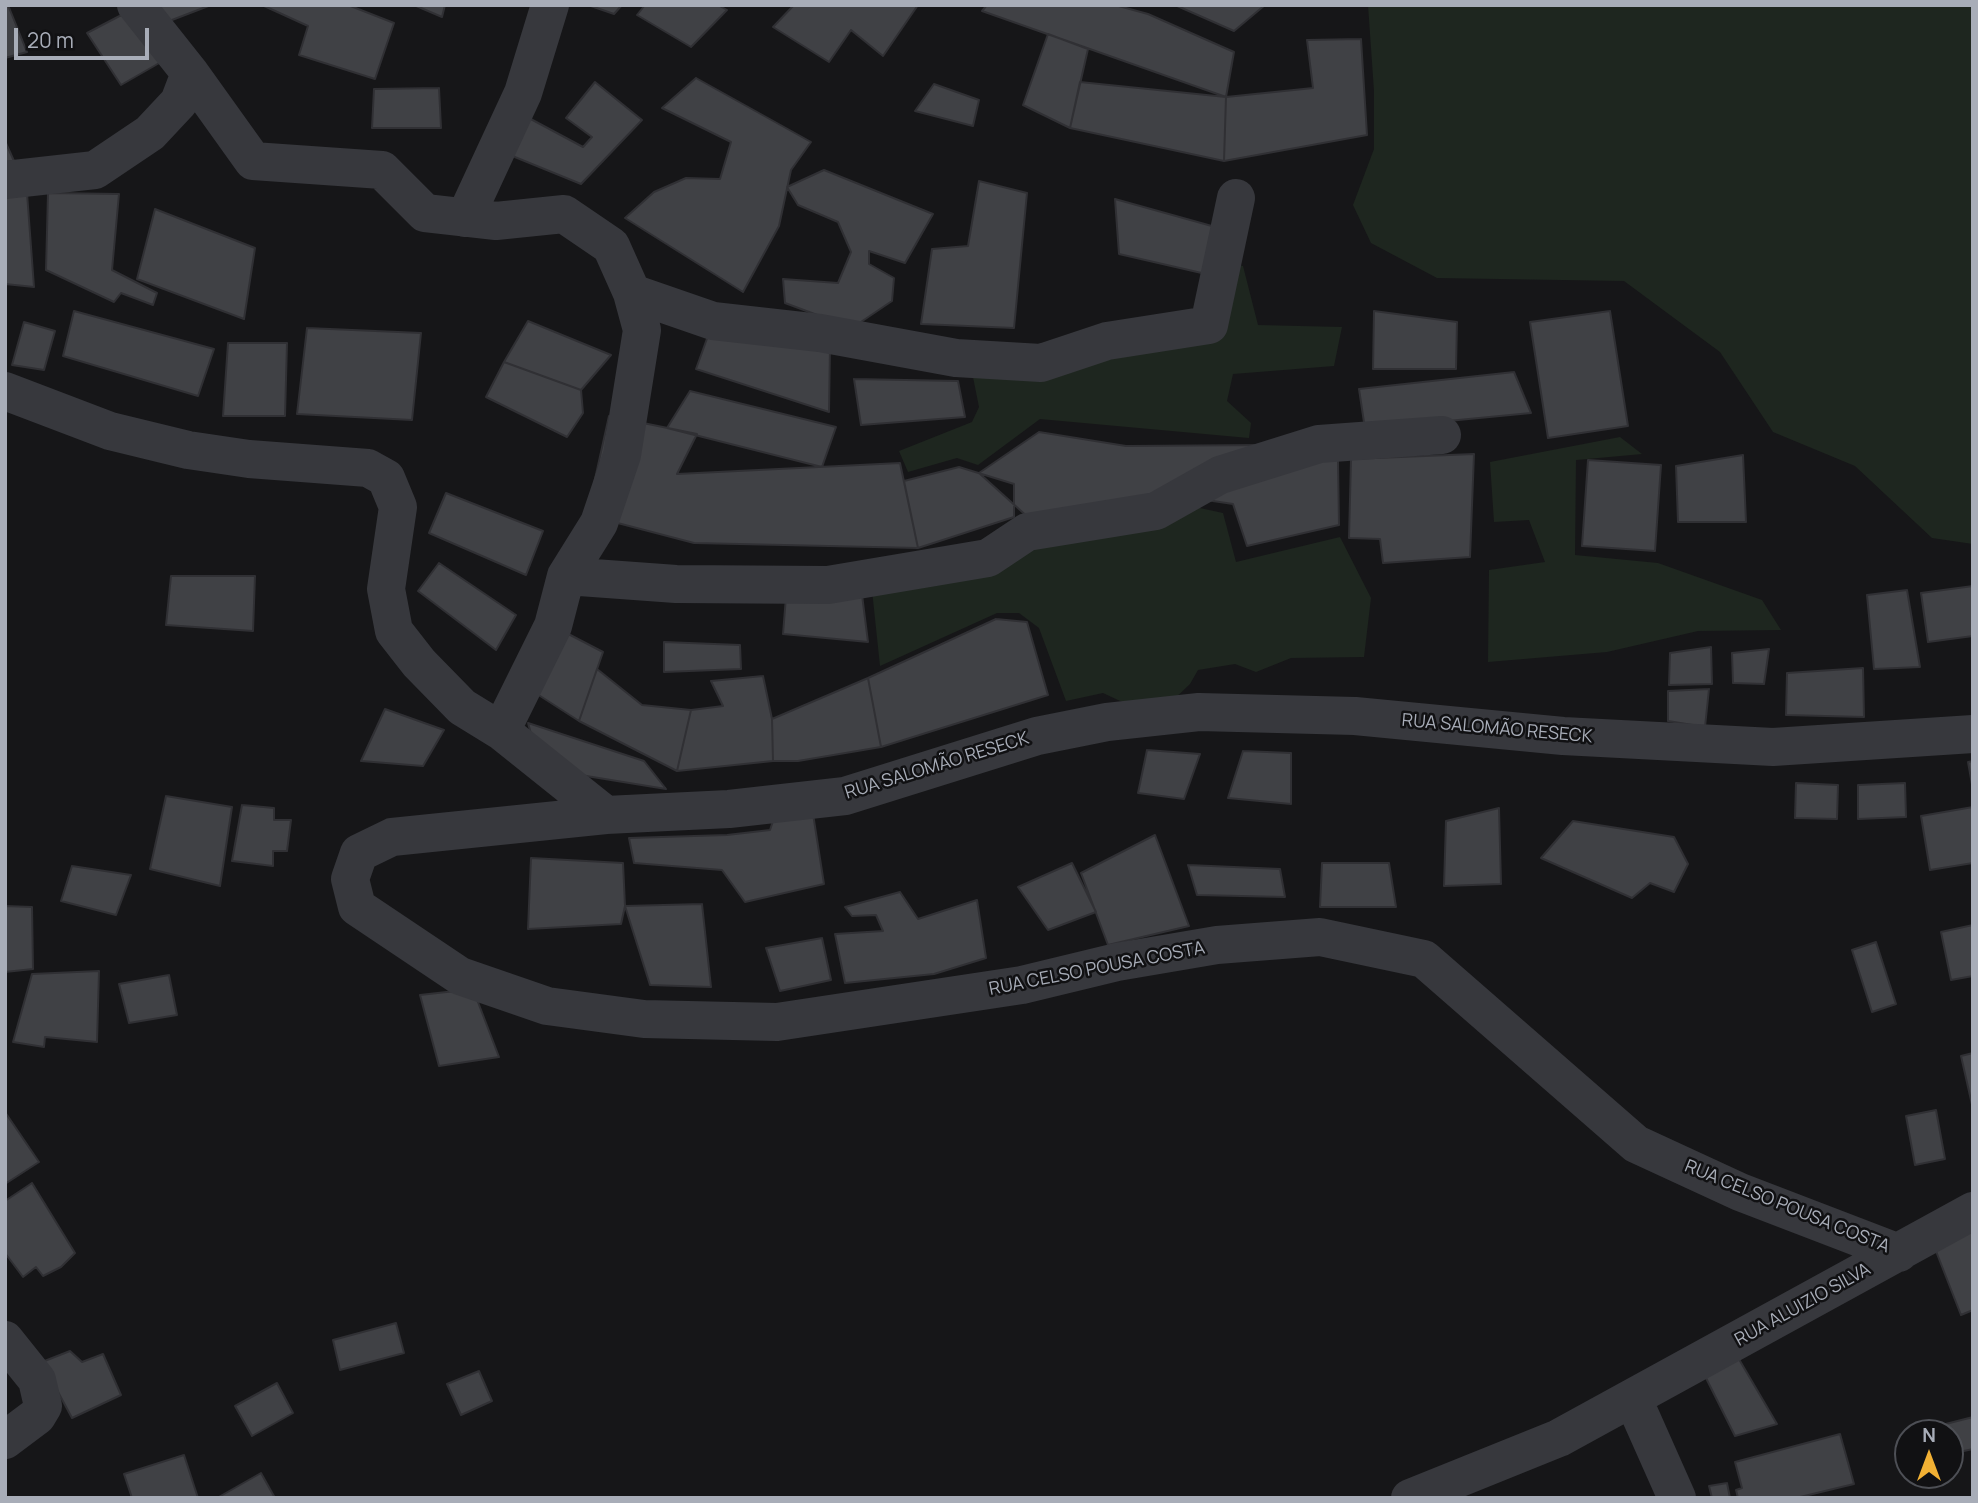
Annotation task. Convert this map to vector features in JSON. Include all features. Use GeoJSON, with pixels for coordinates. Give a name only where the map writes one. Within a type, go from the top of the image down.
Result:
{"type":"FeatureCollection","features":[{"type":"Feature","properties":{"kind":"street"},"geometry":{"type":"LineString","coordinates":[[136,5],[190,73],[253,161],[382,170],[425,213],[496,221],[564,214],[611,246],[632,293],[642,330],[622,455],[599,523],[566,576],[553,626],[501,730]]}},
{"type":"Feature","properties":{"kind":"street"},"geometry":{"type":"LineString","coordinates":[[465,218],[523,93],[550,5]]}},
{"type":"Feature","properties":{"kind":"street"},"geometry":{"type":"LineString","coordinates":[[5,180],[95,170],[150,133],[179,102],[190,73]]}},
{"type":"Feature","properties":{"kind":"street"},"geometry":{"type":"LineString","coordinates":[[632,293],[713,321],[820,333],[956,358],[1041,363],[1107,341],[1209,326],[1236,198]]}},
{"type":"Feature","properties":{"kind":"street"},"geometry":{"type":"LineString","coordinates":[[5,391],[110,431],[188,450],[248,459],[368,468],[386,478],[398,507],[386,589],[394,631],[419,663],[462,707],[501,730],[606,815]]}},
{"type":"Feature","properties":{"kind":"street"},"geometry":{"type":"LineString","coordinates":[[566,576],[676,584],[828,585],[988,558],[1027,532],[1156,511],[1220,475],[1319,444],[1442,435]]}},
{"type":"Feature","properties":{"kind":"street","name":"RUA SALOMÃO RESECK"},"geometry":{"type":"LineString","coordinates":[[357,906],[350,879],[359,853],[392,837],[606,815],[729,809],[845,796],[1037,736],[1107,722],[1199,712],[1355,716],[1563,736],[1773,747],[1973,734]]}},
{"type":"Feature","properties":{"kind":"street","name":"RUA CELSO POUSA COSTA"},"geometry":{"type":"LineString","coordinates":[[357,906],[460,976],[547,1006],[644,1019],[777,1022],[1022,985],[1117,962],[1217,945],[1320,937],[1424,959],[1636,1144],[1740,1192],[1899,1253]]}},
{"type":"Feature","properties":{"kind":"street","name":"RUA ALUIZIO SILVA"},"geometry":{"type":"LineString","coordinates":[[1559,1438],[1973,1211]]}},
{"type":"Feature","properties":{"kind":"street"},"geometry":{"type":"LineString","coordinates":[[5,1340],[37,1380],[43,1406],[37,1416],[5,1440]]}},
{"type":"Feature","properties":{"kind":"street"},"geometry":{"type":"LineString","coordinates":[[1633,1399],[1677,1498]]}},
{"type":"Feature","properties":{"kind":"street"},"geometry":{"type":"LineString","coordinates":[[1410,1498],[1559,1438]]}},
{"type":"Feature","properties":{"kind":"street"},"geometry":{"type":"LineString","coordinates":[[1461,1498],[1559,1438]]}},
{"type":"Feature","properties":{"kind":"shaded area"},"geometry":{"type":"Polygon","coordinates":[[[1368,5],[1973,5],[1973,544],[1932,538],[1855,466],[1773,432],[1720,352],[1624,281],[1437,278],[1371,243],[1353,205],[1374,149],[1374,91],[1368,5]]]}},
{"type":"Feature","properties":{"kind":"shaded area"},"geometry":{"type":"Polygon","coordinates":[[[1229,263],[1243,266],[1258,325],[1342,327],[1334,366],[1233,374],[1227,401],[1251,423],[1249,438],[1040,419],[978,465],[957,458],[908,472],[899,451],[972,422],[979,407],[972,372],[1216,334],[1229,263]]]}},
{"type":"Feature","properties":{"kind":"shaded area"},"geometry":{"type":"Polygon","coordinates":[[[1620,437],[1642,454],[1576,460],[1575,555],[1658,563],[1762,600],[1781,630],[1698,631],[1607,652],[1488,662],[1489,570],[1545,562],[1529,520],[1494,522],[1490,462],[1620,437]]]}},
{"type":"Feature","properties":{"kind":"shaded area"},"geometry":{"type":"Polygon","coordinates":[[[1186,505],[1223,513],[1236,562],[1340,537],[1371,598],[1364,657],[1291,658],[1256,672],[1235,664],[1198,670],[1190,684],[1166,707],[1133,707],[1103,693],[1066,701],[1039,628],[1019,613],[997,613],[880,666],[872,590],[1030,544],[1186,505]]]}},
{"type":"Feature","properties":{"kind":"building"},"geometry":{"type":"Polygon","coordinates":[[[5,5],[8,5],[27,52],[5,58],[5,5]]]}},
{"type":"Feature","properties":{"kind":"building"},"geometry":{"type":"Polygon","coordinates":[[[151,5],[211,5],[159,25],[151,5]]]}},
{"type":"Feature","properties":{"kind":"building"},"geometry":{"type":"Polygon","coordinates":[[[262,5],[348,5],[394,23],[375,79],[299,55],[308,26],[262,5]]]}},
{"type":"Feature","properties":{"kind":"building"},"geometry":{"type":"Polygon","coordinates":[[[414,5],[445,5],[442,17],[414,5]]]}},
{"type":"Feature","properties":{"kind":"building"},"geometry":{"type":"Polygon","coordinates":[[[588,5],[622,5],[614,14],[588,5]]]}},
{"type":"Feature","properties":{"kind":"building"},"geometry":{"type":"Polygon","coordinates":[[[645,5],[718,5],[727,10],[691,47],[637,15],[645,5]]]}},
{"type":"Feature","properties":{"kind":"building"},"geometry":{"type":"Polygon","coordinates":[[[794,5],[918,5],[883,56],[851,30],[829,62],[773,27],[794,5]]]}},
{"type":"Feature","properties":{"kind":"building"},"geometry":{"type":"Polygon","coordinates":[[[987,5],[1115,5],[1148,14],[1234,52],[1226,97],[982,11],[987,5]]]}},
{"type":"Feature","properties":{"kind":"building"},"geometry":{"type":"Polygon","coordinates":[[[1175,5],[1265,5],[1234,31],[1175,5]]]}},
{"type":"Feature","properties":{"kind":"building"},"geometry":{"type":"Polygon","coordinates":[[[131,10],[168,58],[121,85],[87,33],[131,10]]]}},
{"type":"Feature","properties":{"kind":"building"},"geometry":{"type":"Polygon","coordinates":[[[1048,34],[1088,49],[1070,128],[1023,105],[1048,34]]]}},
{"type":"Feature","properties":{"kind":"building"},"geometry":{"type":"Polygon","coordinates":[[[1361,39],[1367,135],[1224,161],[1226,97],[1313,88],[1307,40],[1361,39]]]}},
{"type":"Feature","properties":{"kind":"building"},"geometry":{"type":"Polygon","coordinates":[[[696,78],[811,142],[791,170],[779,226],[743,292],[625,218],[654,192],[686,178],[720,179],[731,142],[662,108],[696,78]]]}},
{"type":"Feature","properties":{"kind":"building"},"geometry":{"type":"Polygon","coordinates":[[[595,82],[642,120],[581,184],[505,153],[527,117],[583,147],[592,137],[566,118],[595,82]]]}},
{"type":"Feature","properties":{"kind":"building"},"geometry":{"type":"Polygon","coordinates":[[[1080,82],[1226,97],[1224,161],[1070,128],[1080,82]]]}},
{"type":"Feature","properties":{"kind":"building"},"geometry":{"type":"Polygon","coordinates":[[[934,84],[979,100],[973,126],[915,111],[934,84]]]}},
{"type":"Feature","properties":{"kind":"building"},"geometry":{"type":"Polygon","coordinates":[[[439,88],[441,128],[372,128],[374,89],[439,88]]]}},
{"type":"Feature","properties":{"kind":"building"},"geometry":{"type":"Polygon","coordinates":[[[5,141],[14,161],[5,162],[5,141]]]}},
{"type":"Feature","properties":{"kind":"building"},"geometry":{"type":"Polygon","coordinates":[[[824,170],[933,214],[905,263],[869,251],[869,264],[894,278],[892,301],[852,328],[785,303],[783,279],[838,283],[851,252],[838,222],[798,205],[787,187],[824,170]]]}},
{"type":"Feature","properties":{"kind":"building"},"geometry":{"type":"Polygon","coordinates":[[[979,181],[1027,193],[1014,328],[921,324],[932,249],[968,246],[979,181]]]}},
{"type":"Feature","properties":{"kind":"building"},"geometry":{"type":"Polygon","coordinates":[[[5,192],[27,193],[34,287],[5,284],[5,192]]]}},
{"type":"Feature","properties":{"kind":"building"},"geometry":{"type":"Polygon","coordinates":[[[48,193],[119,194],[112,270],[157,293],[153,305],[121,293],[114,302],[46,270],[48,193]]]}},
{"type":"Feature","properties":{"kind":"building"},"geometry":{"type":"Polygon","coordinates":[[[1115,199],[1219,228],[1219,277],[1119,254],[1115,199]]]}},
{"type":"Feature","properties":{"kind":"building"},"geometry":{"type":"Polygon","coordinates":[[[155,209],[255,248],[244,319],[137,279],[155,209]]]}},
{"type":"Feature","properties":{"kind":"building"},"geometry":{"type":"Polygon","coordinates":[[[74,311],[214,349],[198,396],[63,356],[74,311]]]}},
{"type":"Feature","properties":{"kind":"building"},"geometry":{"type":"Polygon","coordinates":[[[1374,311],[1457,322],[1456,369],[1373,369],[1374,311]]]}},
{"type":"Feature","properties":{"kind":"building"},"geometry":{"type":"Polygon","coordinates":[[[1610,311],[1628,426],[1548,438],[1530,322],[1610,311]]]}},
{"type":"Feature","properties":{"kind":"building"},"geometry":{"type":"Polygon","coordinates":[[[528,321],[611,355],[581,390],[504,362],[528,321]]]}},
{"type":"Feature","properties":{"kind":"building"},"geometry":{"type":"Polygon","coordinates":[[[24,322],[55,331],[44,370],[12,365],[24,322]]]}},
{"type":"Feature","properties":{"kind":"building"},"geometry":{"type":"Polygon","coordinates":[[[713,322],[830,346],[829,412],[696,369],[713,322]]]}},
{"type":"Feature","properties":{"kind":"building"},"geometry":{"type":"Polygon","coordinates":[[[307,328],[421,333],[412,420],[297,414],[307,328]]]}},
{"type":"Feature","properties":{"kind":"building"},"geometry":{"type":"Polygon","coordinates":[[[228,343],[287,343],[285,416],[223,416],[228,343]]]}},
{"type":"Feature","properties":{"kind":"building"},"geometry":{"type":"Polygon","coordinates":[[[504,362],[581,390],[583,413],[567,437],[486,397],[504,362]]]}},
{"type":"Feature","properties":{"kind":"building"},"geometry":{"type":"Polygon","coordinates":[[[1514,372],[1531,413],[1365,429],[1359,389],[1514,372]]]}},
{"type":"Feature","properties":{"kind":"building"},"geometry":{"type":"Polygon","coordinates":[[[854,379],[958,381],[965,417],[861,425],[854,379]]]}},
{"type":"Feature","properties":{"kind":"building"},"geometry":{"type":"Polygon","coordinates":[[[690,391],[836,427],[822,467],[667,428],[690,391]]]}},
{"type":"Feature","properties":{"kind":"building"},"geometry":{"type":"Polygon","coordinates":[[[609,416],[697,434],[677,474],[900,463],[918,548],[694,543],[587,515],[609,416]]]}},
{"type":"Feature","properties":{"kind":"building"},"geometry":{"type":"Polygon","coordinates":[[[1039,432],[1126,446],[1266,445],[1338,460],[1339,525],[1247,546],[1233,504],[1159,493],[1030,519],[979,473],[1039,432]]]}},
{"type":"Feature","properties":{"kind":"building"},"geometry":{"type":"Polygon","coordinates":[[[1474,454],[1470,557],[1383,563],[1380,539],[1349,538],[1351,459],[1474,454]]]}},
{"type":"Feature","properties":{"kind":"building"},"geometry":{"type":"Polygon","coordinates":[[[1743,455],[1746,522],[1678,522],[1676,466],[1743,455]]]}},
{"type":"Feature","properties":{"kind":"building"},"geometry":{"type":"Polygon","coordinates":[[[1588,460],[1661,465],[1655,551],[1582,546],[1588,460]]]}},
{"type":"Feature","properties":{"kind":"building"},"geometry":{"type":"Polygon","coordinates":[[[959,467],[1014,484],[1014,517],[918,548],[904,481],[959,467]]]}},
{"type":"Feature","properties":{"kind":"building"},"geometry":{"type":"Polygon","coordinates":[[[446,493],[543,531],[526,575],[429,533],[446,493]]]}},
{"type":"Feature","properties":{"kind":"building"},"geometry":{"type":"Polygon","coordinates":[[[439,563],[516,615],[496,650],[418,591],[439,563]]]}},
{"type":"Feature","properties":{"kind":"building"},"geometry":{"type":"Polygon","coordinates":[[[171,576],[255,576],[253,631],[166,625],[171,576]]]}},
{"type":"Feature","properties":{"kind":"building"},"geometry":{"type":"Polygon","coordinates":[[[860,579],[868,642],[783,634],[787,584],[860,579]]]}},
{"type":"Feature","properties":{"kind":"building"},"geometry":{"type":"Polygon","coordinates":[[[1973,586],[1973,636],[1928,642],[1921,593],[1973,586]]]}},
{"type":"Feature","properties":{"kind":"building"},"geometry":{"type":"Polygon","coordinates":[[[1907,590],[1920,667],[1874,669],[1867,595],[1907,590]]]}},
{"type":"Feature","properties":{"kind":"building"},"geometry":{"type":"Polygon","coordinates":[[[996,619],[1027,622],[1048,695],[881,747],[868,678],[996,619]]]}},
{"type":"Feature","properties":{"kind":"building"},"geometry":{"type":"Polygon","coordinates":[[[553,626],[603,652],[579,721],[523,685],[553,626]]]}},
{"type":"Feature","properties":{"kind":"building"},"geometry":{"type":"Polygon","coordinates":[[[664,642],[740,645],[741,669],[664,672],[664,642]]]}},
{"type":"Feature","properties":{"kind":"building"},"geometry":{"type":"Polygon","coordinates":[[[1711,647],[1712,684],[1669,685],[1670,653],[1711,647]]]}},
{"type":"Feature","properties":{"kind":"building"},"geometry":{"type":"Polygon","coordinates":[[[1769,649],[1764,684],[1733,683],[1732,653],[1769,649]]]}},
{"type":"Feature","properties":{"kind":"building"},"geometry":{"type":"Polygon","coordinates":[[[1863,668],[1864,717],[1786,715],[1787,673],[1863,668]]]}},
{"type":"Feature","properties":{"kind":"building"},"geometry":{"type":"Polygon","coordinates":[[[597,669],[642,705],[691,710],[677,771],[579,721],[597,669]]]}},
{"type":"Feature","properties":{"kind":"building"},"geometry":{"type":"Polygon","coordinates":[[[763,676],[772,719],[773,761],[677,771],[691,710],[723,706],[711,681],[763,676]]]}},
{"type":"Feature","properties":{"kind":"building"},"geometry":{"type":"Polygon","coordinates":[[[868,678],[881,747],[798,761],[773,761],[772,719],[868,678]]]}},
{"type":"Feature","properties":{"kind":"building"},"geometry":{"type":"Polygon","coordinates":[[[1709,689],[1705,727],[1668,721],[1668,691],[1709,689]]]}},
{"type":"Feature","properties":{"kind":"building"},"geometry":{"type":"Polygon","coordinates":[[[385,709],[444,730],[423,766],[361,761],[385,709]]]}},
{"type":"Feature","properties":{"kind":"building"},"geometry":{"type":"Polygon","coordinates":[[[528,723],[644,761],[666,789],[568,773],[537,755],[528,723]]]}},
{"type":"Feature","properties":{"kind":"building"},"geometry":{"type":"Polygon","coordinates":[[[1147,750],[1200,754],[1184,799],[1138,793],[1147,750]]]}},
{"type":"Feature","properties":{"kind":"building"},"geometry":{"type":"Polygon","coordinates":[[[1243,751],[1291,753],[1291,804],[1228,798],[1243,751]]]}},
{"type":"Feature","properties":{"kind":"building"},"geometry":{"type":"Polygon","coordinates":[[[1973,761],[1973,790],[1968,762],[1973,761]]]}},
{"type":"Feature","properties":{"kind":"building"},"geometry":{"type":"Polygon","coordinates":[[[1796,783],[1838,785],[1837,819],[1795,818],[1796,783]]]}},
{"type":"Feature","properties":{"kind":"building"},"geometry":{"type":"Polygon","coordinates":[[[1905,783],[1906,817],[1858,819],[1858,785],[1905,783]]]}},
{"type":"Feature","properties":{"kind":"building"},"geometry":{"type":"Polygon","coordinates":[[[166,796],[232,807],[220,886],[150,869],[166,796]]]}},
{"type":"Feature","properties":{"kind":"building"},"geometry":{"type":"Polygon","coordinates":[[[811,801],[824,884],[745,902],[722,870],[634,863],[629,838],[727,835],[770,830],[778,806],[811,801]]]}},
{"type":"Feature","properties":{"kind":"building"},"geometry":{"type":"Polygon","coordinates":[[[242,805],[274,808],[274,820],[291,820],[287,851],[273,851],[273,866],[232,861],[242,805]]]}},
{"type":"Feature","properties":{"kind":"building"},"geometry":{"type":"Polygon","coordinates":[[[1973,807],[1973,863],[1930,870],[1921,816],[1973,807]]]}},
{"type":"Feature","properties":{"kind":"building"},"geometry":{"type":"Polygon","coordinates":[[[1499,808],[1501,884],[1444,886],[1446,821],[1499,808]]]}},
{"type":"Feature","properties":{"kind":"building"},"geometry":{"type":"Polygon","coordinates":[[[1573,821],[1674,837],[1688,864],[1674,892],[1650,883],[1632,898],[1541,858],[1573,821]]]}},
{"type":"Feature","properties":{"kind":"building"},"geometry":{"type":"Polygon","coordinates":[[[1155,835],[1189,926],[1108,945],[1081,873],[1155,835]]]}},
{"type":"Feature","properties":{"kind":"building"},"geometry":{"type":"Polygon","coordinates":[[[531,858],[623,863],[625,906],[621,924],[528,929],[531,858]]]}},
{"type":"Feature","properties":{"kind":"building"},"geometry":{"type":"Polygon","coordinates":[[[1072,863],[1096,912],[1048,930],[1018,887],[1072,863]]]}},
{"type":"Feature","properties":{"kind":"building"},"geometry":{"type":"Polygon","coordinates":[[[1322,863],[1389,863],[1396,907],[1320,907],[1322,863]]]}},
{"type":"Feature","properties":{"kind":"building"},"geometry":{"type":"Polygon","coordinates":[[[1188,865],[1280,869],[1285,897],[1197,895],[1188,865]]]}},
{"type":"Feature","properties":{"kind":"building"},"geometry":{"type":"Polygon","coordinates":[[[72,866],[131,875],[116,915],[61,901],[72,866]]]}},
{"type":"Feature","properties":{"kind":"building"},"geometry":{"type":"Polygon","coordinates":[[[900,892],[918,919],[977,900],[986,958],[934,974],[845,983],[835,934],[883,931],[876,915],[852,916],[845,907],[900,892]]]}},
{"type":"Feature","properties":{"kind":"building"},"geometry":{"type":"Polygon","coordinates":[[[702,904],[711,987],[650,985],[625,906],[702,904]]]}},
{"type":"Feature","properties":{"kind":"building"},"geometry":{"type":"Polygon","coordinates":[[[5,906],[32,907],[33,969],[5,972],[5,906]]]}},
{"type":"Feature","properties":{"kind":"building"},"geometry":{"type":"Polygon","coordinates":[[[1973,925],[1973,976],[1951,980],[1941,932],[1973,925]]]}},
{"type":"Feature","properties":{"kind":"building"},"geometry":{"type":"Polygon","coordinates":[[[822,938],[831,980],[780,991],[766,948],[822,938]]]}},
{"type":"Feature","properties":{"kind":"building"},"geometry":{"type":"Polygon","coordinates":[[[1876,942],[1896,1004],[1872,1012],[1852,950],[1876,942]]]}},
{"type":"Feature","properties":{"kind":"building"},"geometry":{"type":"Polygon","coordinates":[[[99,971],[97,1042],[45,1037],[44,1047],[13,1042],[32,974],[99,971]]]}},
{"type":"Feature","properties":{"kind":"building"},"geometry":{"type":"Polygon","coordinates":[[[169,975],[177,1015],[129,1023],[119,984],[169,975]]]}},
{"type":"Feature","properties":{"kind":"building"},"geometry":{"type":"Polygon","coordinates":[[[473,989],[499,1057],[439,1066],[420,995],[473,989]]]}},
{"type":"Feature","properties":{"kind":"building"},"geometry":{"type":"Polygon","coordinates":[[[1973,1053],[1973,1109],[1961,1056],[1973,1053]]]}},
{"type":"Feature","properties":{"kind":"building"},"geometry":{"type":"Polygon","coordinates":[[[1936,1110],[1945,1159],[1915,1165],[1906,1116],[1936,1110]]]}},
{"type":"Feature","properties":{"kind":"building"},"geometry":{"type":"Polygon","coordinates":[[[5,1112],[39,1162],[5,1184],[5,1112]]]}},
{"type":"Feature","properties":{"kind":"building"},"geometry":{"type":"Polygon","coordinates":[[[32,1183],[75,1253],[61,1267],[43,1276],[36,1267],[23,1277],[5,1253],[5,1201],[32,1183]]]}},
{"type":"Feature","properties":{"kind":"building"},"geometry":{"type":"Polygon","coordinates":[[[1973,1228],[1973,1310],[1961,1315],[1932,1241],[1973,1228]]]}},
{"type":"Feature","properties":{"kind":"building"},"geometry":{"type":"Polygon","coordinates":[[[396,1323],[404,1353],[340,1370],[333,1340],[396,1323]]]}},
{"type":"Feature","properties":{"kind":"building"},"geometry":{"type":"Polygon","coordinates":[[[1733,1349],[1777,1424],[1735,1436],[1701,1368],[1733,1349]]]}},
{"type":"Feature","properties":{"kind":"building"},"geometry":{"type":"Polygon","coordinates":[[[70,1351],[82,1362],[103,1354],[121,1395],[72,1418],[42,1362],[70,1351]]]}},
{"type":"Feature","properties":{"kind":"building"},"geometry":{"type":"Polygon","coordinates":[[[479,1371],[492,1401],[461,1415],[447,1384],[479,1371]]]}},
{"type":"Feature","properties":{"kind":"building"},"geometry":{"type":"Polygon","coordinates":[[[277,1383],[293,1413],[252,1436],[235,1406],[277,1383]]]}},
{"type":"Feature","properties":{"kind":"building"},"geometry":{"type":"Polygon","coordinates":[[[1973,1417],[1973,1449],[1964,1451],[1964,1419],[1973,1417]]]}},
{"type":"Feature","properties":{"kind":"building"},"geometry":{"type":"Polygon","coordinates":[[[1840,1434],[1854,1484],[1796,1498],[1738,1498],[1736,1490],[1742,1488],[1735,1462],[1840,1434]]]}},
{"type":"Feature","properties":{"kind":"building"},"geometry":{"type":"Polygon","coordinates":[[[184,1455],[198,1498],[132,1498],[124,1474],[184,1455]]]}},
{"type":"Feature","properties":{"kind":"building"},"geometry":{"type":"Polygon","coordinates":[[[261,1473],[275,1498],[217,1498],[261,1473]]]}},
{"type":"Feature","properties":{"kind":"building"},"geometry":{"type":"Polygon","coordinates":[[[1727,1483],[1730,1498],[1712,1498],[1709,1486],[1727,1483]]]}}]}
